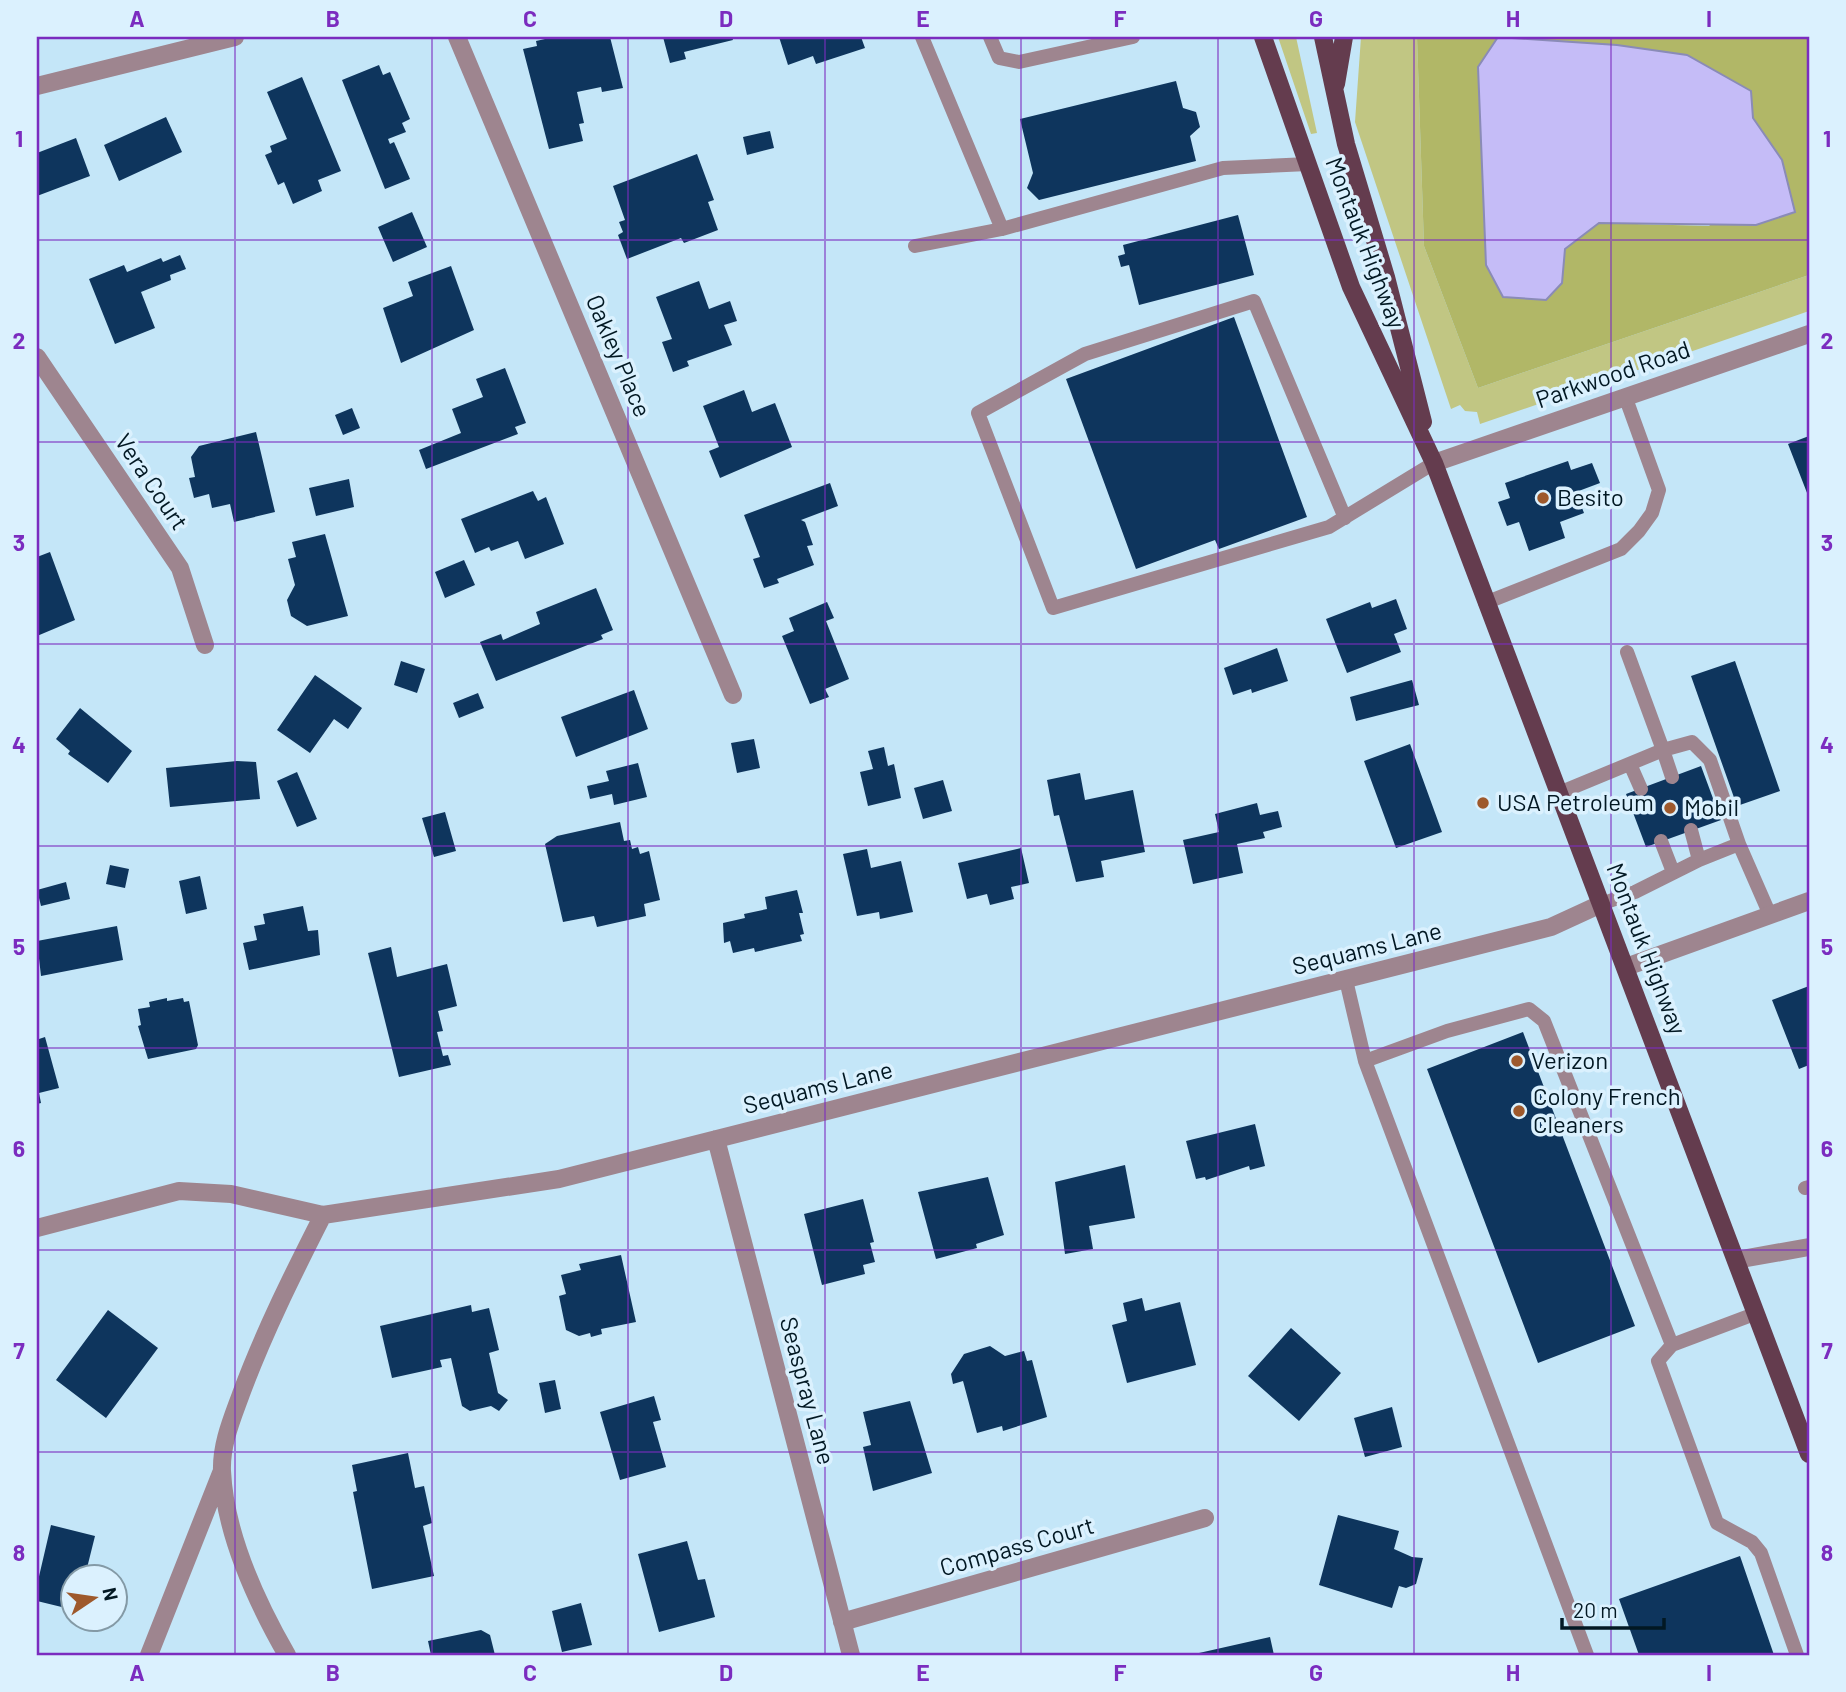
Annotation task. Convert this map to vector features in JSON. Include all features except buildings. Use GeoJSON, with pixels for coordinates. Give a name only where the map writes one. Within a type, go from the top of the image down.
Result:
{"type":"FeatureCollection","features":[{"type":"Feature","properties":{"kind":"main road","name":"Montauk Highway"},"geometry":{"type":"LineString","coordinates":[[1263,37],[1351,287],[1434,463],[1809,1454]]}},
{"type":"Feature","properties":{"kind":"main road","name":"Montauk Highway"},"geometry":{"type":"LineString","coordinates":[[1323,37],[1334,97],[1358,190],[1386,277],[1434,463]]}},
{"type":"Feature","properties":{"kind":"main road"},"geometry":{"type":"LineString","coordinates":[[1334,97],[1344,37]]}},
{"type":"Feature","properties":{"kind":"street"},"geometry":{"type":"LineString","coordinates":[[37,86],[235,37]]}},
{"type":"Feature","properties":{"kind":"street","name":"Oakley Place"},"geometry":{"type":"LineString","coordinates":[[457,37],[733,695]]}},
{"type":"Feature","properties":{"kind":"street","name":"Parkwood Road"},"geometry":{"type":"LineString","coordinates":[[1434,463],[1809,334]]}},
{"type":"Feature","properties":{"kind":"street","name":"Vera Court"},"geometry":{"type":"LineString","coordinates":[[37,357],[180,568],[205,645]]}},
{"type":"Feature","properties":{"kind":"street"},"geometry":{"type":"LineString","coordinates":[[1626,967],[1809,901]]}},
{"type":"Feature","properties":{"kind":"street","name":"Sequams Lane"},"geometry":{"type":"LineString","coordinates":[[37,1228],[179,1191],[231,1194],[323,1214],[559,1179],[1557,926],[1601,904]]}},
{"type":"Feature","properties":{"kind":"street","name":"Seaspray Lane"},"geometry":{"type":"LineString","coordinates":[[716,1139],[851,1655]]}},
{"type":"Feature","properties":{"kind":"street"},"geometry":{"type":"LineString","coordinates":[[288,1655],[274,1632],[231,1531],[222,1470],[225,1440],[264,1333],[323,1214]]}},
{"type":"Feature","properties":{"kind":"street"},"geometry":{"type":"LineString","coordinates":[[1736,1260],[1809,1247]]}},
{"type":"Feature","properties":{"kind":"street"},"geometry":{"type":"LineString","coordinates":[[149,1655],[222,1470]]}},
{"type":"Feature","properties":{"kind":"street","name":"Compass Court"},"geometry":{"type":"LineString","coordinates":[[842,1622],[1205,1518]]}},
{"type":"Feature","properties":{"kind":"lane"},"geometry":{"type":"LineString","coordinates":[[922,37],[1002,229]]}},
{"type":"Feature","properties":{"kind":"lane"},"geometry":{"type":"LineString","coordinates":[[990,37],[999,58],[1019,62],[1133,37]]}},
{"type":"Feature","properties":{"kind":"lane"},"geometry":{"type":"LineString","coordinates":[[915,246],[1002,229],[1223,167],[1308,164]]}},
{"type":"Feature","properties":{"kind":"lane"},"geometry":{"type":"LineString","coordinates":[[1345,518],[1254,301],[1085,354],[978,413],[1053,608],[1321,529],[1345,518],[1434,463]]}},
{"type":"Feature","properties":{"kind":"lane"},"geometry":{"type":"LineString","coordinates":[[1485,603],[1621,549],[1646,522],[1659,490],[1625,397]]}},
{"type":"Feature","properties":{"kind":"lane"},"geometry":{"type":"LineString","coordinates":[[1627,652],[1672,777]]}},
{"type":"Feature","properties":{"kind":"lane"},"geometry":{"type":"LineString","coordinates":[[1559,793],[1663,750],[1692,742],[1710,760],[1739,844],[1770,915]]}},
{"type":"Feature","properties":{"kind":"lane"},"geometry":{"type":"LineString","coordinates":[[1630,764],[1641,789]]}},
{"type":"Feature","properties":{"kind":"lane"},"geometry":{"type":"LineString","coordinates":[[1690,831],[1699,860]]}},
{"type":"Feature","properties":{"kind":"lane"},"geometry":{"type":"LineString","coordinates":[[1661,841],[1673,872]]}},
{"type":"Feature","properties":{"kind":"lane"},"geometry":{"type":"LineString","coordinates":[[1601,904],[1635,892],[1699,860],[1739,844]]}},
{"type":"Feature","properties":{"kind":"lane"},"geometry":{"type":"LineString","coordinates":[[1346,979],[1365,1061],[1587,1655]]}},
{"type":"Feature","properties":{"kind":"lane"},"geometry":{"type":"LineString","coordinates":[[1365,1061],[1447,1031],[1529,1009],[1544,1021],[1672,1345]]}},
{"type":"Feature","properties":{"kind":"lane"},"geometry":{"type":"LineString","coordinates":[[1756,1313],[1672,1345],[1658,1361],[1717,1523],[1752,1542],[1761,1553],[1797,1655]]}},
{"type":"Feature","properties":{"kind":"green space"},"geometry":{"type":"Polygon","coordinates":[[[1278,37],[1296,37],[1317,133],[1311,134],[1278,37]]]}},
{"type":"Feature","properties":{"kind":"green space"},"geometry":{"type":"Polygon","coordinates":[[[1361,37],[1417,37],[1424,246],[1478,388],[1809,275],[1809,311],[1480,424],[1477,412],[1465,411],[1460,405],[1451,409],[1355,122],[1361,37]]]}},
{"type":"Feature","properties":{"kind":"green space"},"geometry":{"type":"Polygon","coordinates":[[[1417,37],[1498,37],[1478,67],[1481,127],[1562,283],[1565,249],[1599,223],[1709,226],[1782,160],[1753,118],[1539,38],[1516,37],[1809,37],[1809,275],[1478,388],[1424,246],[1417,37]]]}},
{"type":"Feature","properties":{"kind":"shaded area"},"geometry":{"type":"Polygon","coordinates":[[[1498,37],[1617,45],[1687,55],[1751,91],[1753,118],[1782,160],[1795,212],[1756,225],[1599,223],[1565,249],[1562,283],[1546,300],[1503,297],[1486,265],[1478,67],[1498,37]]]}},
{"type":"Feature","properties":{"kind":"place","name":"Besito"},"geometry":{"type":"Point","coordinates":[1543,498]}},
{"type":"Feature","properties":{"kind":"place","name":"USA Petroleum"},"geometry":{"type":"Point","coordinates":[1483,803]}},
{"type":"Feature","properties":{"kind":"place","name":"Mobil"},"geometry":{"type":"Point","coordinates":[1670,808]}},
{"type":"Feature","properties":{"kind":"place","name":"Verizon"},"geometry":{"type":"Point","coordinates":[1517,1061]}},
{"type":"Feature","properties":{"kind":"place","name":"Colony French Cleaners"},"geometry":{"type":"Point","coordinates":[1519,1111]}}]}
